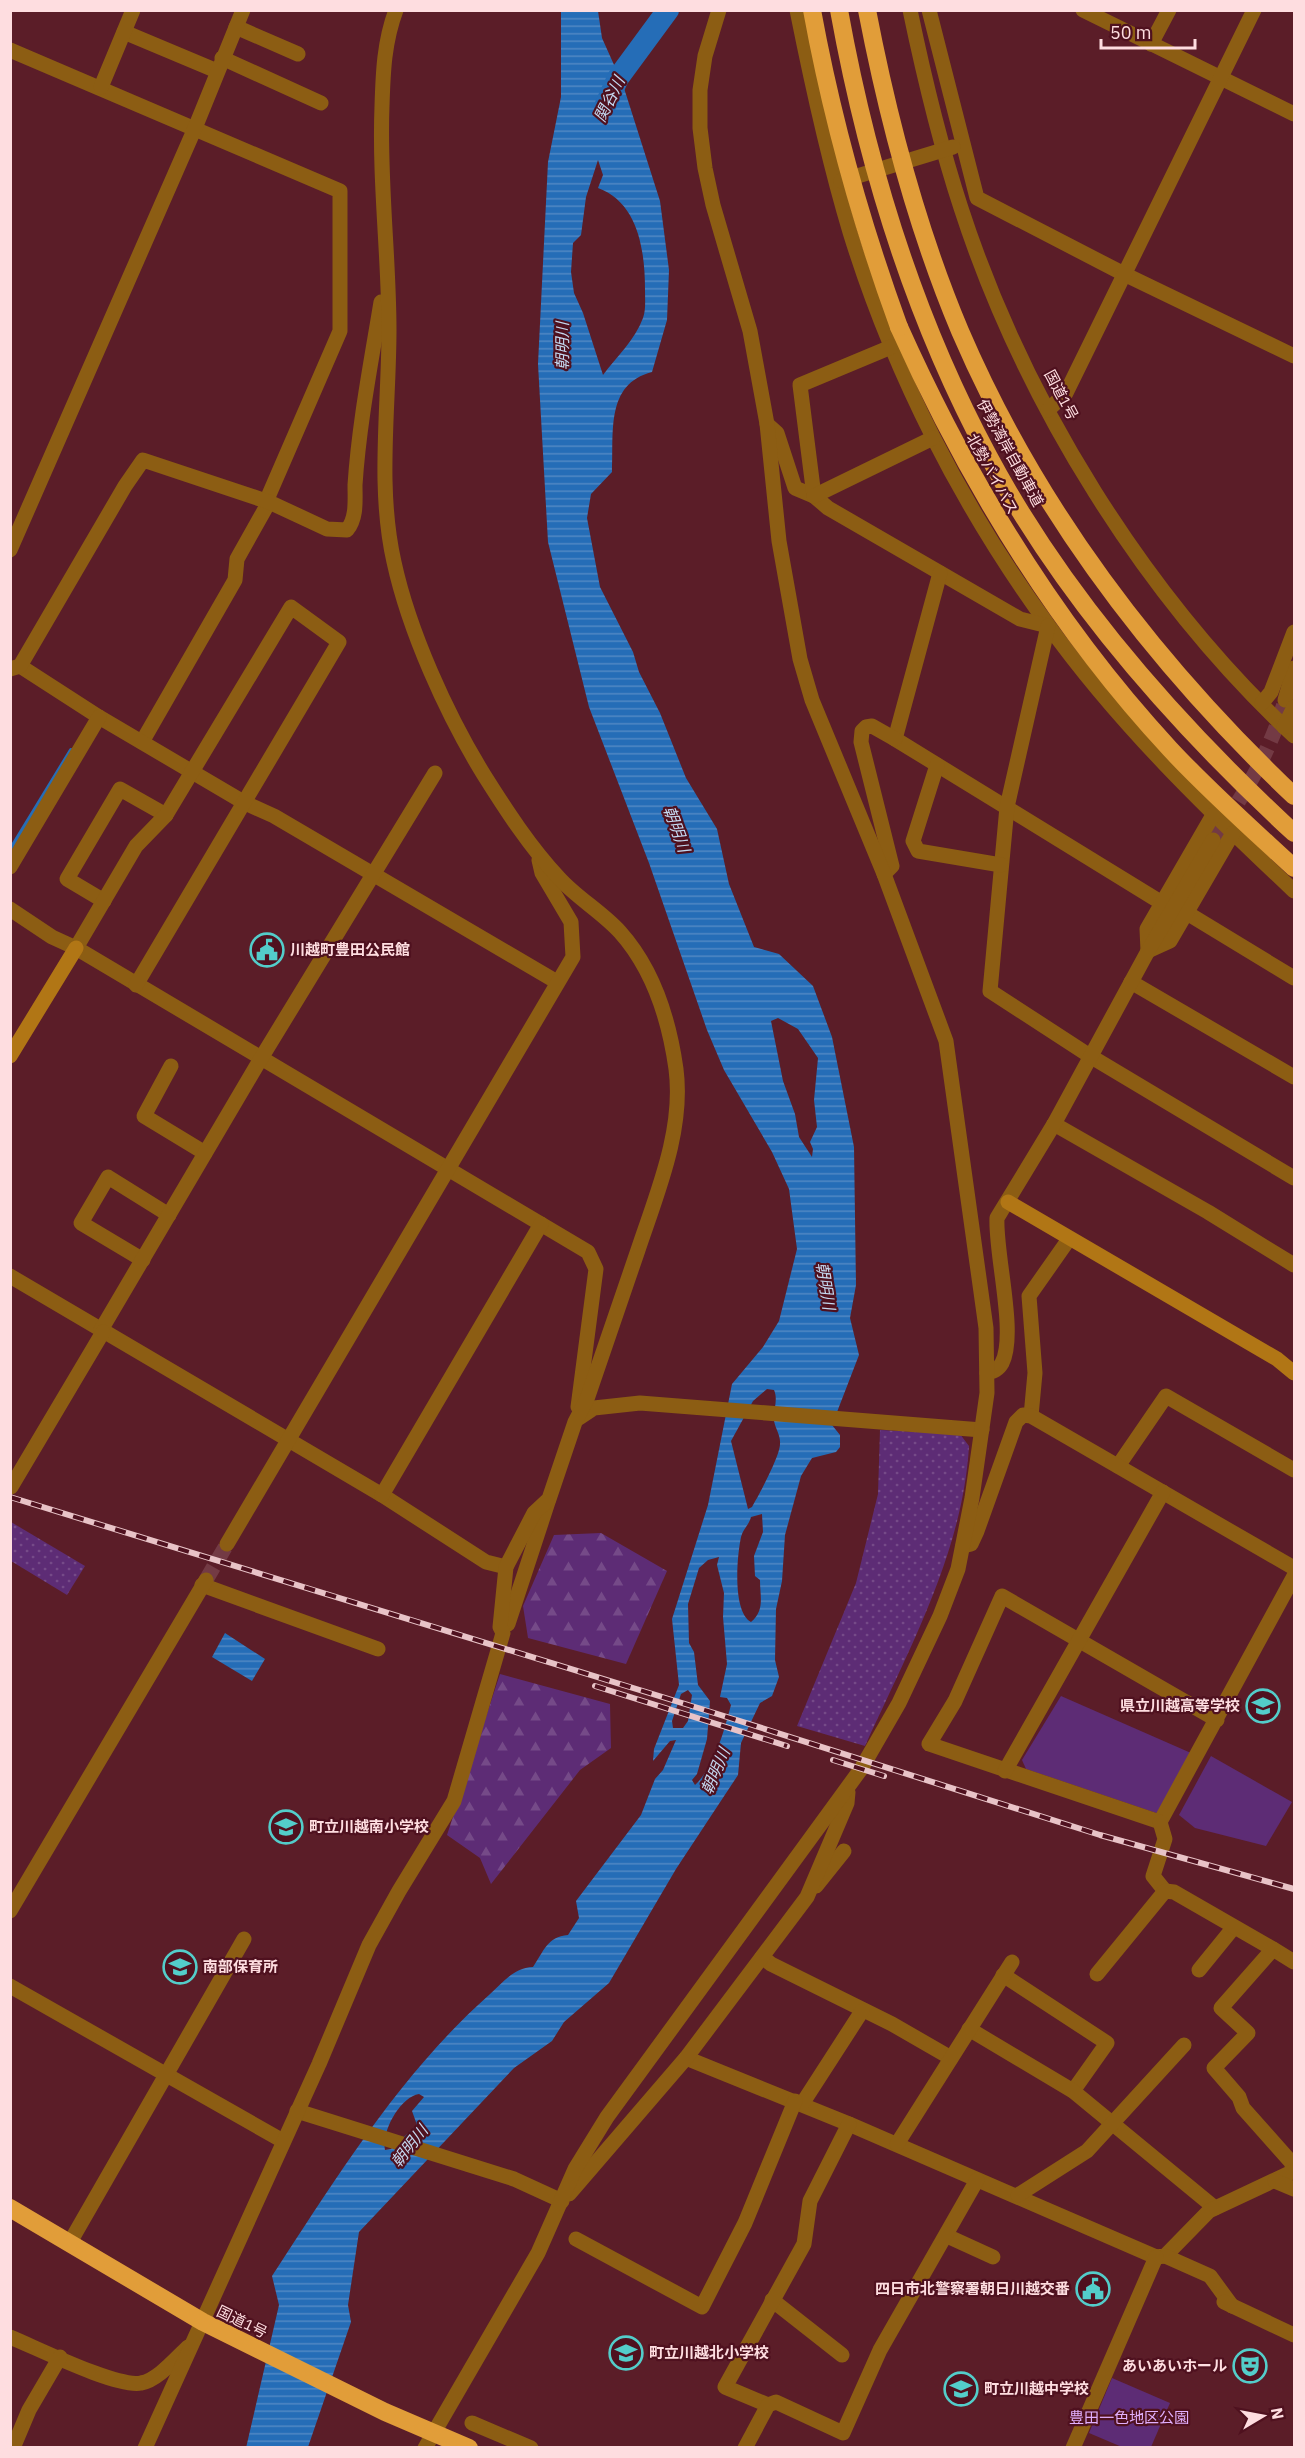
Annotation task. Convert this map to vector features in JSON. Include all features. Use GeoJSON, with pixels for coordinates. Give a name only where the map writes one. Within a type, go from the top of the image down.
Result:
{"type":"FeatureCollection","features":[{"type":"Feature","properties":{"kind":"highway","name":"北勢バイパス"},"geometry":{"type":"LineString","coordinates":[[812,10],[847,168],[899,327],[944,424],[985,501],[1060,615],[1104,672],[1170,749],[1294,868]]}},
{"type":"Feature","properties":{"kind":"highway","name":"伊勢湾岸自動車道"},"geometry":{"type":"LineString","coordinates":[[839,10],[864,128],[889,214],[934,342],[989,457],[1053,559],[1143,678],[1198,741],[1294,833]]}},
{"type":"Feature","properties":{"kind":"highway","name":"伊勢湾岸自動車道"},"geometry":{"type":"LineString","coordinates":[[867,10],[889,112],[937,270],[960,331],[1017,443],[1046,496],[1119,602],[1166,661],[1221,723],[1294,796]]}},
{"type":"Feature","properties":{"kind":"highway","name":"国道1号"},"geometry":{"type":"LineString","coordinates":[[10,2208],[225,2334],[386,2412],[429,2440],[469,2448]]}},
{"type":"Feature","properties":{"kind":"street"},"geometry":{"type":"LineString","coordinates":[[101,87],[133,10]]}},
{"type":"Feature","properties":{"kind":"street"},"geometry":{"type":"LineString","coordinates":[[10,550],[195,128],[243,10]]}},
{"type":"Feature","properties":{"kind":"street"},"geometry":{"type":"LineString","coordinates":[[145,2448],[195,2341],[369,1945],[454,1801],[503,1633],[576,1422],[587,1399],[667,1161],[677,1113],[676,1073],[670,1033],[658,994],[642,960],[619,931],[562,882],[538,856],[483,774],[452,718],[408,612],[394,562],[386,514],[389,328],[385,274],[381,130],[383,64],[389,29],[396,10]]}},
{"type":"Feature","properties":{"kind":"street"},"geometry":{"type":"LineString","coordinates":[[429,2440],[538,2253],[575,2169],[613,2107],[848,1787],[877,1743],[919,1660],[952,1586],[963,1546],[982,1430],[987,1373],[986,1328],[946,1041],[884,874],[812,700],[800,659],[779,541],[766,424],[750,331],[713,205],[701,138],[700,90],[705,56],[719,10]]}},
{"type":"Feature","properties":{"kind":"street"},"geometry":{"type":"LineString","coordinates":[[797,10],[836,182],[869,288],[891,346],[933,438],[1006,563],[1048,626],[1144,744],[1213,815],[1294,891]]}},
{"type":"Feature","properties":{"kind":"street","name":"国道1号"},"geometry":{"type":"LineString","coordinates":[[910,10],[944,150],[980,262],[1019,352],[1048,410],[1102,501],[1157,582],[1194,629],[1289,731]]}},
{"type":"Feature","properties":{"kind":"street"},"geometry":{"type":"LineString","coordinates":[[929,10],[961,144],[977,198],[1124,274],[1294,356]]}},
{"type":"Feature","properties":{"kind":"street"},"geometry":{"type":"LineString","coordinates":[[1083,10],[1294,114]]}},
{"type":"Feature","properties":{"kind":"street"},"geometry":{"type":"LineString","coordinates":[[1151,44],[1169,10]]}},
{"type":"Feature","properties":{"kind":"street"},"geometry":{"type":"LineString","coordinates":[[1048,410],[1066,393],[1254,10]]}},
{"type":"Feature","properties":{"kind":"street"},"geometry":{"type":"LineString","coordinates":[[236,27],[298,54]]}},
{"type":"Feature","properties":{"kind":"street"},"geometry":{"type":"LineString","coordinates":[[124,32],[321,103]]}},
{"type":"Feature","properties":{"kind":"street"},"geometry":{"type":"LineString","coordinates":[[10,50],[340,191],[340,331],[268,497],[269,502],[237,559],[235,580],[142,742]]}},
{"type":"Feature","properties":{"kind":"street"},"geometry":{"type":"LineString","coordinates":[[836,182],[961,144]]}},
{"type":"Feature","properties":{"kind":"street"},"geometry":{"type":"LineString","coordinates":[[385,274],[360,432],[352,524],[347,530],[327,529],[269,502],[143,460],[15,667],[245,803],[274,816],[557,982]]}},
{"type":"Feature","properties":{"kind":"street"},"geometry":{"type":"LineString","coordinates":[[814,496],[800,385],[891,346]]}},
{"type":"Feature","properties":{"kind":"street"},"geometry":{"type":"LineString","coordinates":[[766,424],[777,433],[795,488],[814,496],[828,508],[1020,618],[1048,626]]}},
{"type":"Feature","properties":{"kind":"street"},"geometry":{"type":"LineString","coordinates":[[814,496],[933,438]]}},
{"type":"Feature","properties":{"kind":"street"},"geometry":{"type":"LineString","coordinates":[[895,739],[940,573]]}},
{"type":"Feature","properties":{"kind":"street"},"geometry":{"type":"LineString","coordinates":[[10,1056],[136,846],[166,815],[291,607],[339,642],[136,985]]}},
{"type":"Feature","properties":{"kind":"street"},"geometry":{"type":"LineString","coordinates":[[1048,626],[1007,807],[990,991],[1090,1056],[1294,1178]]}},
{"type":"Feature","properties":{"kind":"street"},"geometry":{"type":"LineString","coordinates":[[1262,704],[1271,692],[1294,632]]}},
{"type":"Feature","properties":{"kind":"street"},"geometry":{"type":"LineString","coordinates":[[1289,731],[1289,704],[1294,669]]}},
{"type":"Feature","properties":{"kind":"street"},"geometry":{"type":"LineString","coordinates":[[10,867],[99,717]]}},
{"type":"Feature","properties":{"kind":"street"},"geometry":{"type":"LineString","coordinates":[[884,874],[892,866],[861,742],[862,731],[866,726],[872,726],[895,739],[1162,903]]}},
{"type":"Feature","properties":{"kind":"street"},"geometry":{"type":"LineString","coordinates":[[938,765],[913,841],[918,851],[1001,865]]}},
{"type":"Feature","properties":{"kind":"street"},"geometry":{"type":"LineString","coordinates":[[11,1487],[260,1060],[435,773]]}},
{"type":"Feature","properties":{"kind":"street"},"geometry":{"type":"LineString","coordinates":[[104,901],[67,879],[120,789],[166,815]]}},
{"type":"Feature","properties":{"kind":"street"},"geometry":{"type":"LineString","coordinates":[[1148,951],[1147,929],[1213,815]]}},
{"type":"Feature","properties":{"kind":"street"},"geometry":{"type":"LineString","coordinates":[[1148,951],[1170,941],[1233,833]]}},
{"type":"Feature","properties":{"kind":"street"},"geometry":{"type":"LineString","coordinates":[[987,1373],[996,1370],[1003,1361],[1006,1301],[996,1232],[997,1218],[1054,1124],[1148,951],[1213,840]]}},
{"type":"Feature","properties":{"kind":"street"},"geometry":{"type":"LineString","coordinates":[[227,1544],[573,957],[571,922],[542,873],[538,856]]}},
{"type":"Feature","properties":{"kind":"street"},"geometry":{"type":"LineString","coordinates":[[10,909],[52,937],[76,948],[260,1060],[588,1252],[596,1269],[576,1422]]}},
{"type":"Feature","properties":{"kind":"street"},"geometry":{"type":"LineString","coordinates":[[1186,913],[1294,978]]}},
{"type":"Feature","properties":{"kind":"street"},"geometry":{"type":"LineString","coordinates":[[1131,982],[1294,1077]]}},
{"type":"Feature","properties":{"kind":"street"},"geometry":{"type":"LineString","coordinates":[[171,1066],[144,1116],[206,1153]]}},
{"type":"Feature","properties":{"kind":"street"},"geometry":{"type":"LineString","coordinates":[[1054,1124],[1294,1265]]}},
{"type":"Feature","properties":{"kind":"street"},"geometry":{"type":"LineString","coordinates":[[142,1260],[81,1223],[108,1178],[169,1215]]}},
{"type":"Feature","properties":{"kind":"street"},"geometry":{"type":"LineString","coordinates":[[1008,1202],[1277,1359],[1294,1373]]}},
{"type":"Feature","properties":{"kind":"street"},"geometry":{"type":"LineString","coordinates":[[382,1495],[541,1224]]}},
{"type":"Feature","properties":{"kind":"street"},"geometry":{"type":"LineString","coordinates":[[1031,1416],[1035,1373],[1029,1296],[1069,1239]]}},
{"type":"Feature","properties":{"kind":"street"},"geometry":{"type":"LineString","coordinates":[[10,1276],[382,1495],[486,1562],[506,1567]]}},
{"type":"Feature","properties":{"kind":"street"},"geometry":{"type":"LineString","coordinates":[[1118,1466],[1166,1396],[1294,1470]]}},
{"type":"Feature","properties":{"kind":"street"},"geometry":{"type":"LineString","coordinates":[[576,1422],[594,1408],[608,1405],[671,1404],[982,1430]]}},
{"type":"Feature","properties":{"kind":"street"},"geometry":{"type":"LineString","coordinates":[[963,1546],[971,1544],[977,1531],[1016,1422],[1023,1415],[1031,1416],[1294,1568]]}},
{"type":"Feature","properties":{"kind":"street"},"geometry":{"type":"LineString","coordinates":[[1005,1771],[1163,1492]]}},
{"type":"Feature","properties":{"kind":"street"},"geometry":{"type":"LineString","coordinates":[[503,1633],[500,1627],[506,1567],[534,1513],[549,1499]]}},
{"type":"Feature","properties":{"kind":"street"},"geometry":{"type":"LineString","coordinates":[[1294,1576],[1161,1822],[1165,1839],[1153,1876],[1165,1891],[1174,1892],[1294,1962]]}},
{"type":"Feature","properties":{"kind":"street"},"geometry":{"type":"LineString","coordinates":[[10,1911],[62,1827],[204,1582],[378,1649]]}},
{"type":"Feature","properties":{"kind":"street"},"geometry":{"type":"LineString","coordinates":[[1161,1822],[929,1744],[960,1692],[1002,1596],[1217,1720]]}},
{"type":"Feature","properties":{"kind":"street"},"geometry":{"type":"LineString","coordinates":[[807,1897],[847,1803],[848,1787]]}},
{"type":"Feature","properties":{"kind":"street"},"geometry":{"type":"LineString","coordinates":[[562,2201],[686,2058],[844,1851]]}},
{"type":"Feature","properties":{"kind":"street"},"geometry":{"type":"LineString","coordinates":[[1097,1974],[1165,1891]]}},
{"type":"Feature","properties":{"kind":"street"},"geometry":{"type":"LineString","coordinates":[[1199,1970],[1234,1927]]}},
{"type":"Feature","properties":{"kind":"street"},"geometry":{"type":"LineString","coordinates":[[69,2244],[244,1939]]}},
{"type":"Feature","properties":{"kind":"street"},"geometry":{"type":"LineString","coordinates":[[1073,2448],[1160,2256],[1215,2208],[1294,2171],[1291,2162],[1243,2108],[1239,2097],[1214,2068],[1248,2033],[1221,2008],[1273,1949]]}},
{"type":"Feature","properties":{"kind":"street"},"geometry":{"type":"LineString","coordinates":[[762,1957],[771,1964],[951,2058]]}},
{"type":"Feature","properties":{"kind":"street"},"geometry":{"type":"LineString","coordinates":[[897,2144],[1012,1962]]}},
{"type":"Feature","properties":{"kind":"street"},"geometry":{"type":"LineString","coordinates":[[1003,1975],[1107,2043],[1073,2091]]}},
{"type":"Feature","properties":{"kind":"street"},"geometry":{"type":"LineString","coordinates":[[10,1986],[101,2040],[166,2073],[283,2141]]}},
{"type":"Feature","properties":{"kind":"street"},"geometry":{"type":"LineString","coordinates":[[576,2239],[702,2307],[745,2223],[799,2103],[862,2011]]}},
{"type":"Feature","properties":{"kind":"street"},"geometry":{"type":"LineString","coordinates":[[969,2029],[1073,2091],[1215,2208]]}},
{"type":"Feature","properties":{"kind":"street"},"geometry":{"type":"LineString","coordinates":[[1018,2196],[1087,2151],[1184,2044]]}},
{"type":"Feature","properties":{"kind":"street"},"geometry":{"type":"LineString","coordinates":[[686,2058],[799,2103],[977,2180],[1210,2276],[1226,2303],[1294,2335]]}},
{"type":"Feature","properties":{"kind":"street"},"geometry":{"type":"LineString","coordinates":[[297,2111],[514,2178],[562,2201]]}},
{"type":"Feature","properties":{"kind":"street"},"geometry":{"type":"LineString","coordinates":[[768,2405],[725,2387],[804,2244],[810,2201],[849,2124]]}},
{"type":"Feature","properties":{"kind":"street"},"geometry":{"type":"LineString","coordinates":[[745,2448],[768,2405],[776,2402],[843,2433],[880,2350],[977,2180]]}},
{"type":"Feature","properties":{"kind":"street"},"geometry":{"type":"LineString","coordinates":[[1275,2181],[1294,2190]]}},
{"type":"Feature","properties":{"kind":"street"},"geometry":{"type":"LineString","coordinates":[[947,2236],[993,2257]]}},
{"type":"Feature","properties":{"kind":"street"},"geometry":{"type":"LineString","coordinates":[[772,2300],[842,2355]]}},
{"type":"Feature","properties":{"kind":"street"},"geometry":{"type":"LineString","coordinates":[[10,2337],[120,2382],[141,2384],[160,2372],[195,2341]]}},
{"type":"Feature","properties":{"kind":"street"},"geometry":{"type":"LineString","coordinates":[[13,2448],[29,2410],[60,2357]]}},
{"type":"Feature","properties":{"kind":"street"},"geometry":{"type":"LineString","coordinates":[[472,2423],[531,2448]]}},
{"type":"Feature","properties":{"kind":"green space"},"geometry":{"type":"Polygon","coordinates":[[[880,1430],[960,1434],[969,1446],[965,1485],[945,1562],[915,1637],[865,1746],[797,1726],[856,1583],[878,1494],[880,1430]]]}},
{"type":"Feature","properties":{"kind":"green space"},"geometry":{"type":"Polygon","coordinates":[[[11,1522],[85,1566],[67,1595],[11,1561],[11,1522]]]}},
{"type":"Feature","properties":{"kind":"green space"},"geometry":{"type":"Polygon","coordinates":[[[601,1533],[667,1571],[626,1664],[528,1638],[523,1606],[554,1535],[601,1533]]]}},
{"type":"Feature","properties":{"kind":"green space"},"geometry":{"type":"Polygon","coordinates":[[[500,1674],[610,1704],[611,1748],[580,1770],[491,1884],[480,1858],[447,1835],[500,1674]]]}},
{"type":"Feature","properties":{"kind":"green space"},"geometry":{"type":"Polygon","coordinates":[[[1061,1696],[1191,1753],[1160,1812],[1156,1813],[1026,1769],[1022,1760],[1061,1696]]]}},
{"type":"Feature","properties":{"kind":"green space"},"geometry":{"type":"Polygon","coordinates":[[[1211,1756],[1292,1802],[1266,1846],[1195,1828],[1179,1815],[1211,1756]]]}},
{"type":"Feature","properties":{"kind":"green space","name":"豊田一色地区公園"},"geometry":{"type":"Polygon","coordinates":[[[1112,2378],[1170,2403],[1151,2447],[1122,2447],[1089,2433],[1112,2378]]]}},
{"type":"Feature","properties":{"kind":"water","name":"朝明川"},"geometry":{"type":"Polygon","coordinates":[[[561,11],[598,11],[602,38],[623,85],[660,201],[669,270],[667,320],[652,372],[637,378],[626,387],[619,399],[613,426],[612,472],[591,494],[587,518],[600,587],[633,652],[639,672],[660,713],[686,778],[717,829],[729,884],[754,947],[779,954],[813,986],[832,1037],[854,1147],[856,1285],[850,1318],[859,1355],[832,1425],[840,1435],[840,1447],[836,1452],[812,1458],[801,1476],[785,1535],[782,1581],[776,1609],[775,1660],[779,1677],[772,1696],[760,1703],[741,1743],[738,1775],[676,1869],[609,1983],[564,2022],[552,2041],[514,2068],[359,2232],[348,2305],[351,2322],[308,2447],[246,2448],[279,2305],[272,2276],[346,2164],[427,2058],[504,1981],[520,1970],[533,1967],[543,1950],[551,1942],[568,1935],[579,1918],[576,1901],[641,1815],[655,1779],[663,1770],[676,1740],[670,1741],[653,1761],[654,1749],[679,1685],[672,1619],[708,1505],[732,1384],[763,1347],[779,1321],[797,1249],[789,1189],[772,1152],[724,1070],[707,1030],[649,863],[589,707],[548,542],[538,364],[548,162],[561,97],[561,11]],[[598,160],[586,197],[581,235],[573,243],[571,272],[574,293],[583,313],[603,375],[631,341],[640,326],[645,312],[645,275],[641,245],[631,217],[612,195],[598,188],[603,175],[598,160]],[[778,1018],[771,1021],[783,1081],[795,1114],[799,1137],[812,1157],[813,1149],[810,1142],[817,1127],[814,1100],[818,1058],[798,1029],[778,1018]],[[767,1389],[753,1401],[731,1441],[748,1509],[752,1507],[759,1494],[779,1450],[780,1440],[774,1420],[776,1400],[774,1390],[767,1389]],[[762,1514],[751,1517],[741,1537],[737,1582],[741,1607],[751,1622],[758,1613],[761,1603],[760,1580],[755,1576],[754,1556],[763,1532],[762,1514]],[[719,1557],[708,1560],[699,1568],[688,1604],[689,1643],[694,1652],[698,1685],[710,1701],[707,1739],[697,1774],[692,1780],[695,1785],[713,1758],[731,1705],[727,1698],[720,1697],[727,1664],[723,1617],[724,1593],[717,1565],[719,1557]],[[688,1690],[681,1694],[672,1721],[673,1728],[683,1728],[688,1721],[692,1695],[688,1690]],[[419,2094],[405,2101],[389,2125],[385,2150],[391,2149],[417,2125],[412,2111],[424,2097],[419,2094]]]}},
{"type":"Feature","properties":{"kind":"water"},"geometry":{"type":"Polygon","coordinates":[[[225,1633],[265,1659],[252,1681],[212,1657],[225,1633]]]}},
{"type":"Feature","properties":{"kind":"waterway","name":"関谷川"},"geometry":{"type":"LineString","coordinates":[[606,104],[618,78],[668,10]]}},
{"type":"Feature","properties":{"kind":"waterway"},"geometry":{"type":"LineString","coordinates":[[10,850],[71,750]]}},
{"type":"Feature","properties":{"kind":"tunnel"},"geometry":{"type":"LineString","coordinates":[[1213,840],[1264,756],[1285,700]]}},
{"type":"Feature","properties":{"kind":"tunnel"},"geometry":{"type":"LineString","coordinates":[[206,1580],[227,1544]]}},
{"type":"Feature","properties":{"kind":"railway"},"geometry":{"type":"LineString","coordinates":[[10,1497],[708,1711],[1100,1835],[1294,1889]]}},
{"type":"Feature","properties":{"kind":"railway"},"geometry":{"type":"LineString","coordinates":[[595,1686],[787,1746]]}},
{"type":"Feature","properties":{"kind":"railway"},"geometry":{"type":"LineString","coordinates":[[833,1760],[884,1776]]}},
{"type":"Feature","properties":{"kind":"place","name":"川越町豊田公民館"},"geometry":{"type":"Point","coordinates":[267,950]}},
{"type":"Feature","properties":{"kind":"place","name":"県立川越高等学校"},"geometry":{"type":"Point","coordinates":[1263,1706]}},
{"type":"Feature","properties":{"kind":"place","name":"町立川越南小学校"},"geometry":{"type":"Point","coordinates":[286,1827]}},
{"type":"Feature","properties":{"kind":"place","name":"南部保育所"},"geometry":{"type":"Point","coordinates":[180,1967]}},
{"type":"Feature","properties":{"kind":"place","name":"四日市北警察署朝日川越交番"},"geometry":{"type":"Point","coordinates":[1093,2289]}},
{"type":"Feature","properties":{"kind":"place","name":"町立川越北小学校"},"geometry":{"type":"Point","coordinates":[626,2353]}},
{"type":"Feature","properties":{"kind":"place","name":"あいあいホール"},"geometry":{"type":"Point","coordinates":[1250,2366]}},
{"type":"Feature","properties":{"kind":"place","name":"町立川越中学校"},"geometry":{"type":"Point","coordinates":[961,2389]}}]}
